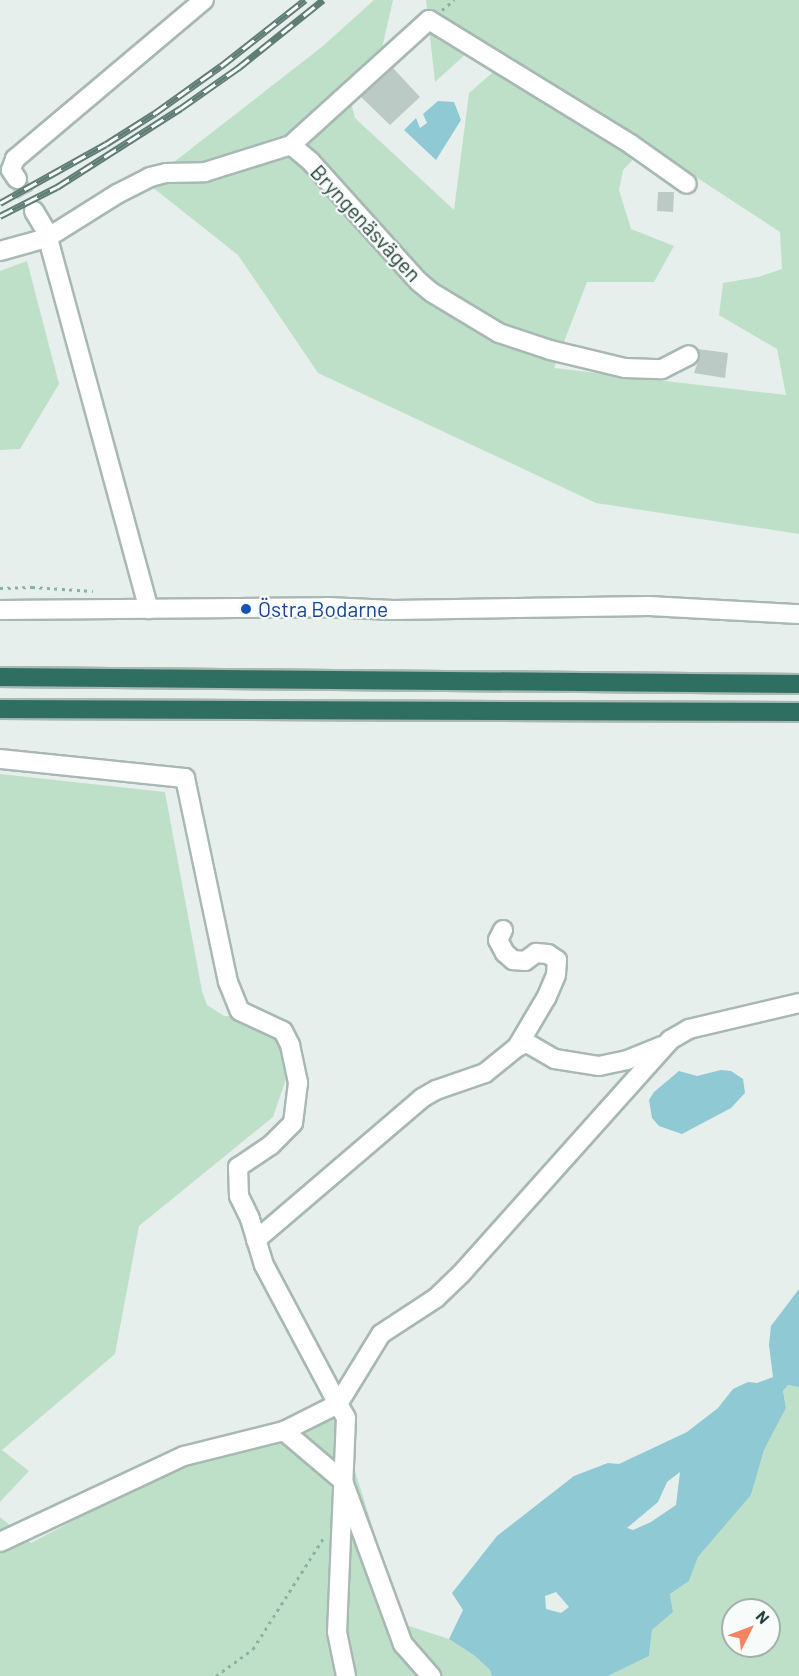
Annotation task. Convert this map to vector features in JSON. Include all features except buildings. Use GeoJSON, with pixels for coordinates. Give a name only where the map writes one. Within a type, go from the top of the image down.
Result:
{"type":"FeatureCollection","features":[{"type":"Feature","properties":{"kind":"highway"},"geometry":{"type":"LineString","coordinates":[[0,677],[799,684]]}},
{"type":"Feature","properties":{"kind":"highway"},"geometry":{"type":"LineString","coordinates":[[0,709],[799,712]]}},
{"type":"Feature","properties":{"kind":"street"},"geometry":{"type":"LineString","coordinates":[[17,179],[11,170],[15,159],[204,0]]}},
{"type":"Feature","properties":{"kind":"street"},"geometry":{"type":"LineString","coordinates":[[0,251],[47,238],[117,194],[150,177],[166,173],[205,172],[291,145],[429,20],[632,145],[687,184]]}},
{"type":"Feature","properties":{"kind":"street","name":"Bryngenäsvägen"},"geometry":{"type":"LineString","coordinates":[[291,145],[310,162],[418,281],[431,292],[499,333],[550,350],[633,369],[662,369],[688,355]]}},
{"type":"Feature","properties":{"kind":"street"},"geometry":{"type":"LineString","coordinates":[[34,211],[47,238],[149,609]]}},
{"type":"Feature","properties":{"kind":"street"},"geometry":{"type":"LineString","coordinates":[[0,610],[649,606],[799,614]]}},
{"type":"Feature","properties":{"kind":"street"},"geometry":{"type":"LineString","coordinates":[[0,759],[185,778],[228,982],[240,1011],[283,1031],[290,1045],[298,1083],[293,1123],[271,1145],[238,1167],[239,1196],[264,1265],[346,1418],[337,1632],[346,1676]]}},
{"type":"Feature","properties":{"kind":"street"},"geometry":{"type":"LineString","coordinates":[[503,930],[498,940],[505,953],[513,960],[525,961],[536,953],[548,954],[557,960],[556,975],[546,998],[517,1047]]}},
{"type":"Feature","properties":{"kind":"street"},"geometry":{"type":"LineString","coordinates":[[256,1240],[422,1098],[436,1090],[485,1073],[517,1047],[527,1043],[555,1059],[598,1066],[627,1060],[666,1044],[689,1029],[799,1003]]}},
{"type":"Feature","properties":{"kind":"street"},"geometry":{"type":"LineString","coordinates":[[0,1542],[183,1456],[284,1431],[338,1404],[381,1334],[436,1298],[461,1274],[666,1044]]}},
{"type":"Feature","properties":{"kind":"street"},"geometry":{"type":"LineString","coordinates":[[284,1431],[343,1481],[403,1644],[431,1676]]}},
{"type":"Feature","properties":{"kind":"path"},"geometry":{"type":"LineString","coordinates":[[216,1676],[253,1649],[341,1510]]}},
{"type":"Feature","properties":{"kind":"green space"},"geometry":{"type":"Polygon","coordinates":[[[374,0],[393,0],[379,61],[347,88],[355,118],[454,210],[469,93],[492,73],[467,53],[435,82],[426,0],[799,0],[799,534],[596,503],[318,373],[238,255],[147,183],[323,46],[374,0]],[[647,145],[623,170],[619,190],[631,229],[674,246],[654,282],[587,282],[554,368],[786,395],[777,349],[719,315],[723,283],[758,277],[782,269],[780,232],[647,145]]]}},
{"type":"Feature","properties":{"kind":"green space"},"geometry":{"type":"Polygon","coordinates":[[[27,261],[59,384],[20,449],[0,450],[0,271],[27,261]]]}},
{"type":"Feature","properties":{"kind":"green space"},"geometry":{"type":"Polygon","coordinates":[[[0,774],[165,792],[202,991],[207,1005],[224,1016],[237,1016],[267,1030],[281,1042],[286,1055],[286,1079],[273,1117],[139,1226],[115,1354],[2,1450],[29,1471],[0,1502],[0,774]]]}},
{"type":"Feature","properties":{"kind":"green space"},"geometry":{"type":"Polygon","coordinates":[[[788,1385],[799,1387],[799,1676],[608,1676],[649,1656],[652,1630],[673,1612],[670,1594],[689,1581],[698,1557],[751,1495],[764,1450],[786,1408],[783,1391],[788,1385]]]}},
{"type":"Feature","properties":{"kind":"green space"},"geometry":{"type":"Polygon","coordinates":[[[337,1414],[403,1624],[449,1639],[475,1656],[490,1670],[492,1676],[0,1676],[0,1517],[31,1543],[185,1462],[235,1448],[284,1443],[337,1414]]]}},
{"type":"Feature","properties":{"kind":"water"},"geometry":{"type":"Polygon","coordinates":[[[438,101],[454,102],[461,120],[436,160],[404,130],[416,118],[420,128],[427,123],[423,114],[438,101]]]}},
{"type":"Feature","properties":{"kind":"water"},"geometry":{"type":"Polygon","coordinates":[[[721,1070],[731,1071],[743,1079],[745,1093],[731,1108],[682,1134],[659,1126],[652,1118],[649,1100],[654,1092],[679,1071],[697,1076],[721,1070]]]}},
{"type":"Feature","properties":{"kind":"water"},"geometry":{"type":"Polygon","coordinates":[[[799,1289],[799,1387],[788,1385],[783,1391],[786,1408],[764,1450],[751,1495],[698,1557],[689,1581],[670,1594],[673,1612],[652,1630],[649,1656],[608,1676],[492,1676],[490,1670],[475,1656],[449,1639],[463,1610],[452,1593],[497,1536],[574,1476],[608,1463],[619,1464],[687,1432],[718,1408],[733,1389],[748,1382],[757,1383],[773,1377],[769,1345],[771,1326],[799,1289]],[[680,1472],[667,1482],[658,1502],[627,1528],[633,1530],[651,1522],[676,1505],[680,1472]],[[556,1592],[545,1596],[546,1609],[561,1613],[569,1607],[556,1592]]]}},
{"type":"Feature","properties":{"kind":"tunnel"},"geometry":{"type":"LineString","coordinates":[[17,179],[34,211]]}},
{"type":"Feature","properties":{"kind":"railway"},"geometry":{"type":"LineString","coordinates":[[0,203],[106,144],[155,113],[221,66],[305,0]]}},
{"type":"Feature","properties":{"kind":"railway"},"geometry":{"type":"LineString","coordinates":[[0,216],[57,187],[181,108],[238,68],[323,0]]}},
{"type":"Feature","properties":{"kind":"place","name":"Östra Bodarne"},"geometry":{"type":"Point","coordinates":[246,609]}}]}
